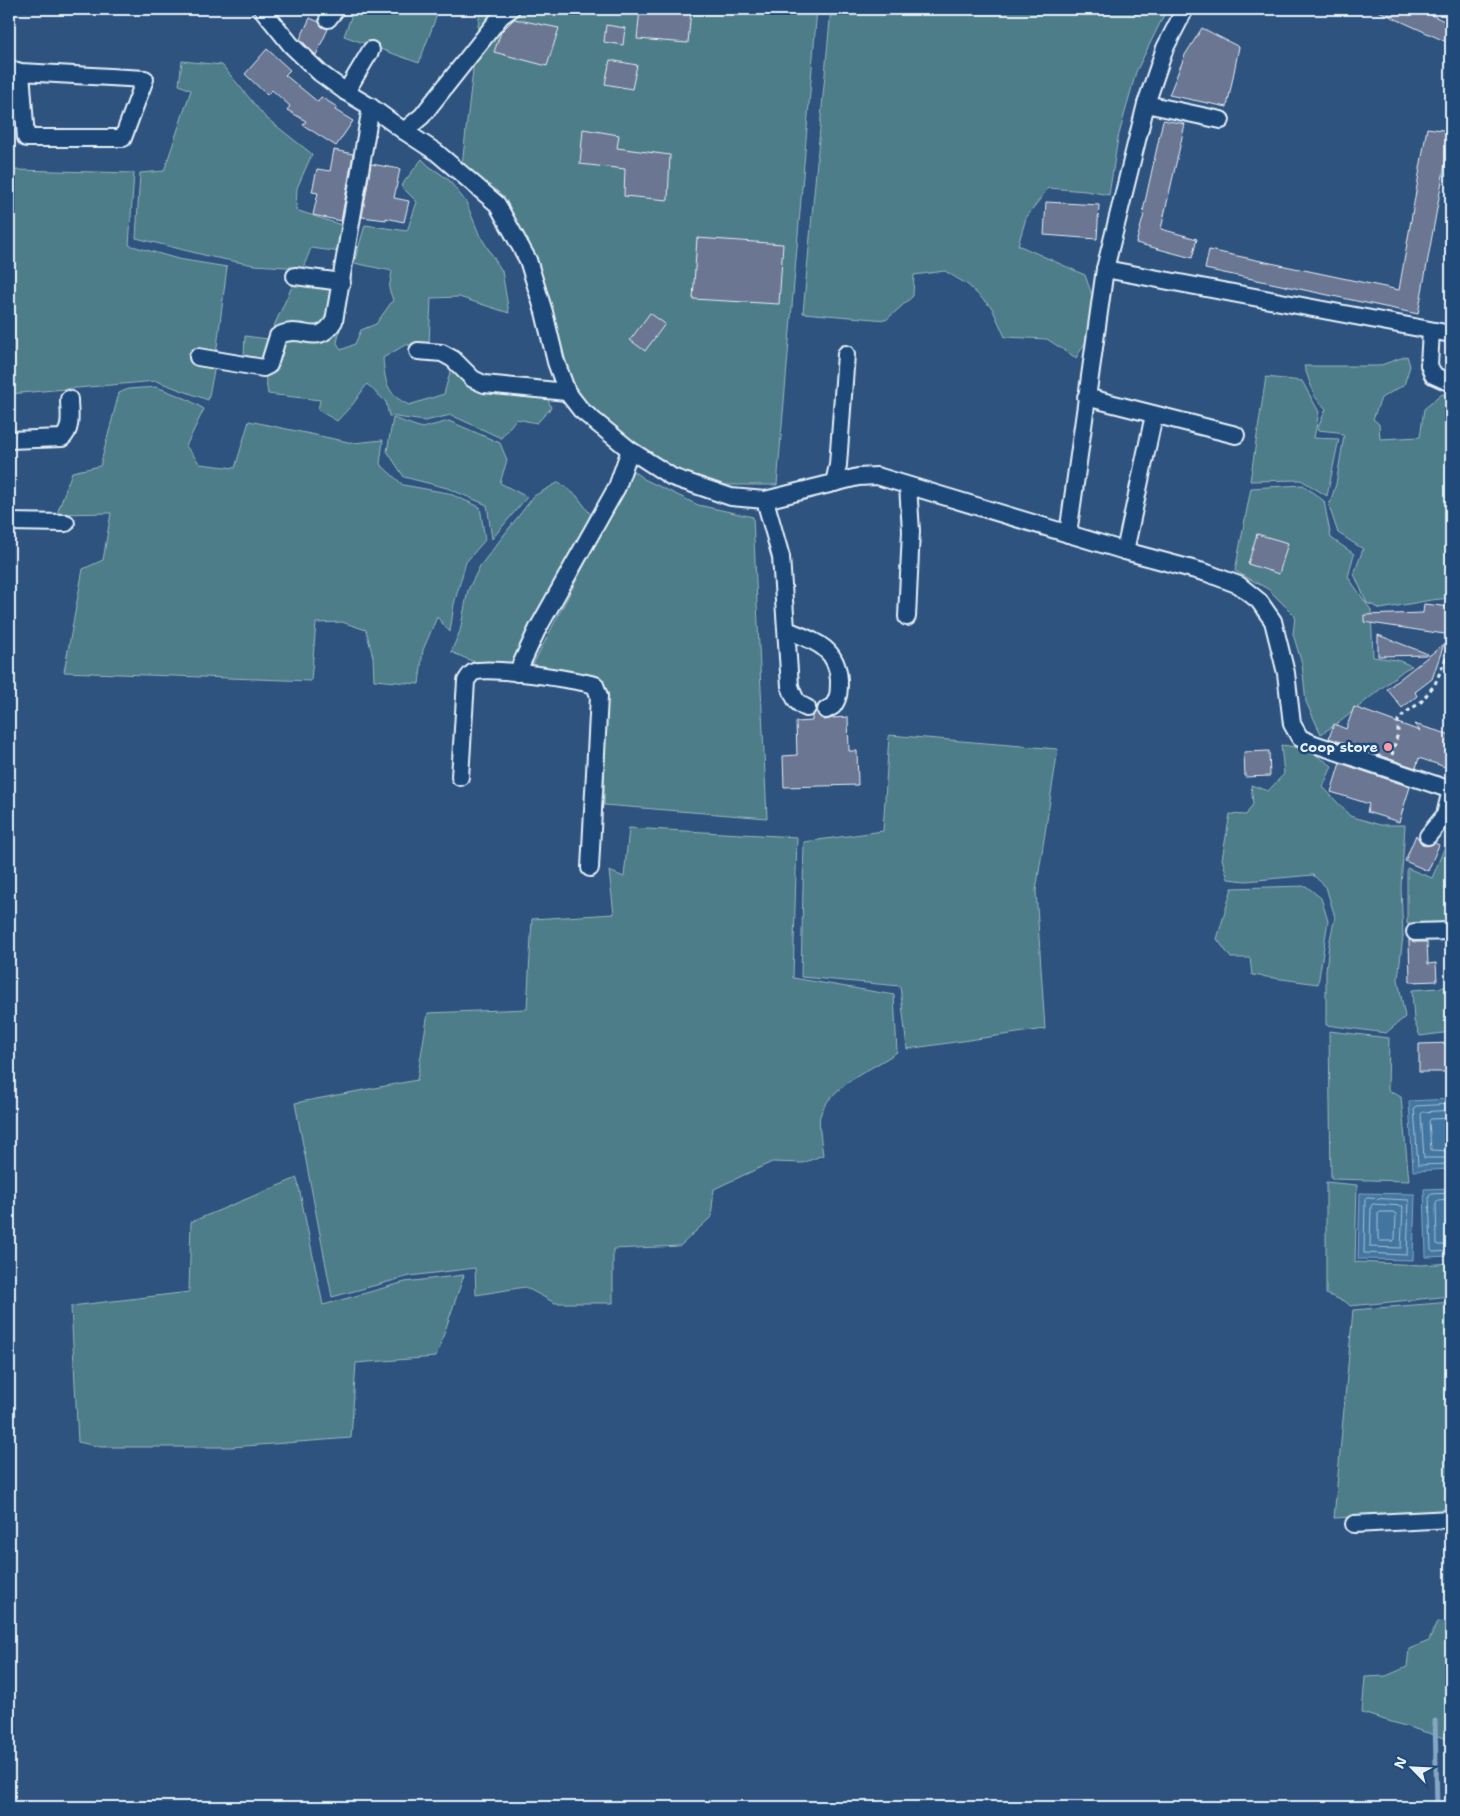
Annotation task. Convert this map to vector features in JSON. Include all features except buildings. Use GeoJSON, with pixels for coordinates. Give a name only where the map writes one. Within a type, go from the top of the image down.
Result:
{"type":"FeatureCollection","features":[{"type":"Feature","properties":{"kind":"street"},"geometry":{"type":"LineString","coordinates":[[262,9],[290,45],[320,73],[436,152],[497,204],[528,260],[544,312],[556,362],[567,392],[581,410],[630,450],[672,477],[731,497],[765,500],[858,477],[877,476],[1124,551],[1207,572],[1239,585],[1259,601],[1273,621],[1286,673],[1292,724],[1300,738],[1451,790],[1446,815],[1428,836]]}},
{"type":"Feature","properties":{"kind":"street"},"geometry":{"type":"LineString","coordinates":[[404,131],[422,116],[500,16],[510,9]]}},
{"type":"Feature","properties":{"kind":"street"},"geometry":{"type":"LineString","coordinates":[[1068,534],[1105,268],[1146,104],[1165,48],[1184,9]]}},
{"type":"Feature","properties":{"kind":"street"},"geometry":{"type":"LineString","coordinates":[[346,92],[371,50]]}},
{"type":"Feature","properties":{"kind":"street"},"geometry":{"type":"LineString","coordinates":[[15,70],[98,76],[145,79],[123,138],[26,138],[15,70]]}},
{"type":"Feature","properties":{"kind":"street"},"geometry":{"type":"LineString","coordinates":[[1146,104],[1221,120]]}},
{"type":"Feature","properties":{"kind":"street"},"geometry":{"type":"LineString","coordinates":[[198,357],[263,368],[268,367],[278,336],[287,331],[321,335],[328,330],[334,321],[342,282],[371,107]]}},
{"type":"Feature","properties":{"kind":"street"},"geometry":{"type":"LineString","coordinates":[[1105,268],[1451,334]]}},
{"type":"Feature","properties":{"kind":"street"},"geometry":{"type":"LineString","coordinates":[[295,276],[342,282]]}},
{"type":"Feature","properties":{"kind":"street"},"geometry":{"type":"LineString","coordinates":[[1432,331],[1429,366],[1433,375],[1451,384]]}},
{"type":"Feature","properties":{"kind":"street"},"geometry":{"type":"LineString","coordinates":[[418,351],[442,353],[452,358],[473,379],[484,384],[567,392]]}},
{"type":"Feature","properties":{"kind":"street"},"geometry":{"type":"LineString","coordinates":[[834,484],[838,465],[846,354]]}},
{"type":"Feature","properties":{"kind":"street"},"geometry":{"type":"LineString","coordinates":[[1086,397],[1236,435]]}},
{"type":"Feature","properties":{"kind":"street"},"geometry":{"type":"LineString","coordinates":[[9,440],[62,438],[68,431],[70,424],[69,399]]}},
{"type":"Feature","properties":{"kind":"street"},"geometry":{"type":"LineString","coordinates":[[1124,551],[1154,415]]}},
{"type":"Feature","properties":{"kind":"street"},"geometry":{"type":"LineString","coordinates":[[517,673],[537,630],[617,487],[630,450]]}},
{"type":"Feature","properties":{"kind":"street"},"geometry":{"type":"LineString","coordinates":[[907,617],[911,531],[908,486]]}},
{"type":"Feature","properties":{"kind":"street"},"geometry":{"type":"LineString","coordinates":[[765,500],[781,557],[790,686],[797,702],[806,708]]}},
{"type":"Feature","properties":{"kind":"street"},"geometry":{"type":"LineString","coordinates":[[9,522],[66,524]]}},
{"type":"Feature","properties":{"kind":"street"},"geometry":{"type":"LineString","coordinates":[[787,630],[823,647],[835,660],[839,692],[837,701],[826,710]]}},
{"type":"Feature","properties":{"kind":"street"},"geometry":{"type":"LineString","coordinates":[[460,777],[466,681],[474,672],[517,673],[595,685],[599,696],[590,868]]}},
{"type":"Feature","properties":{"kind":"street"},"geometry":{"type":"LineString","coordinates":[[1415,932],[1451,931]]}},
{"type":"Feature","properties":{"kind":"street"},"geometry":{"type":"LineString","coordinates":[[1354,1524],[1451,1519]]}},
{"type":"Feature","properties":{"kind":"path"},"geometry":{"type":"LineString","coordinates":[[1388,768],[1398,733],[1398,720],[1421,702],[1435,684],[1451,646]]}},
{"type":"Feature","properties":{"kind":"green space"},"geometry":{"type":"Polygon","coordinates":[[[354,9],[439,9],[419,63],[344,36],[354,9]]]}},
{"type":"Feature","properties":{"kind":"green space"},"geometry":{"type":"Polygon","coordinates":[[[480,9],[817,9],[777,485],[724,485],[691,475],[663,463],[597,413],[577,393],[565,359],[550,302],[535,256],[462,165],[480,9]]]}},
{"type":"Feature","properties":{"kind":"green space"},"geometry":{"type":"Polygon","coordinates":[[[831,9],[1167,9],[1136,72],[1118,138],[1109,195],[1048,188],[1026,218],[1018,245],[1085,275],[1092,295],[1089,336],[1076,358],[1047,339],[1005,337],[992,308],[968,285],[945,271],[914,275],[913,296],[886,320],[803,313],[831,9]]]}},
{"type":"Feature","properties":{"kind":"green space"},"geometry":{"type":"Polygon","coordinates":[[[182,61],[222,65],[265,117],[312,154],[297,188],[296,210],[341,225],[341,252],[311,248],[303,268],[254,265],[212,257],[136,238],[140,173],[164,171],[191,90],[179,85],[182,61]]]}},
{"type":"Feature","properties":{"kind":"green space"},"geometry":{"type":"Polygon","coordinates":[[[422,159],[448,179],[466,202],[479,234],[502,271],[509,313],[459,297],[431,298],[429,345],[405,345],[383,358],[386,380],[391,391],[401,401],[409,405],[444,394],[452,365],[486,378],[514,383],[521,397],[548,399],[551,408],[537,423],[516,419],[501,438],[451,415],[425,421],[389,416],[386,402],[367,384],[353,404],[337,421],[318,410],[320,400],[268,394],[263,362],[244,357],[245,336],[268,339],[294,282],[348,292],[337,343],[341,350],[355,344],[361,330],[376,324],[393,300],[389,289],[392,271],[354,263],[365,225],[407,231],[417,202],[401,186],[422,159]]]}},
{"type":"Feature","properties":{"kind":"green space"},"geometry":{"type":"Polygon","coordinates":[[[9,171],[134,173],[129,245],[178,259],[227,267],[214,371],[208,400],[156,381],[9,394],[9,171]]]}},
{"type":"Feature","properties":{"kind":"green space"},"geometry":{"type":"Polygon","coordinates":[[[1407,356],[1410,366],[1404,385],[1381,398],[1373,419],[1379,424],[1380,439],[1420,437],[1424,409],[1442,394],[1451,395],[1451,598],[1381,609],[1367,603],[1354,574],[1363,549],[1338,533],[1329,506],[1336,484],[1344,436],[1338,432],[1317,430],[1326,409],[1315,397],[1304,366],[1378,366],[1407,356]]]}},
{"type":"Feature","properties":{"kind":"green space"},"geometry":{"type":"Polygon","coordinates":[[[1266,377],[1302,381],[1319,412],[1314,438],[1339,439],[1327,496],[1301,480],[1250,481],[1266,377]]]}},
{"type":"Feature","properties":{"kind":"green space"},"geometry":{"type":"Polygon","coordinates":[[[157,387],[187,399],[204,409],[186,446],[200,464],[235,468],[249,421],[353,443],[383,440],[380,464],[403,485],[448,493],[480,507],[485,540],[466,562],[454,604],[450,632],[437,617],[423,650],[419,684],[374,680],[373,657],[366,630],[342,622],[316,623],[311,681],[64,672],[83,569],[103,560],[111,513],[57,514],[72,472],[100,466],[119,393],[128,389],[157,387]]]}},
{"type":"Feature","properties":{"kind":"green space"},"geometry":{"type":"Polygon","coordinates":[[[393,418],[422,428],[449,421],[500,443],[507,460],[500,483],[527,497],[492,539],[487,505],[447,488],[404,477],[387,451],[393,418]]]}},
{"type":"Feature","properties":{"kind":"green space"},"geometry":{"type":"Polygon","coordinates":[[[633,471],[644,479],[698,505],[753,517],[767,818],[604,805],[606,687],[598,676],[531,668],[633,471]]]}},
{"type":"Feature","properties":{"kind":"green space"},"geometry":{"type":"Polygon","coordinates":[[[559,482],[577,496],[591,515],[584,534],[514,664],[472,661],[451,652],[460,631],[468,590],[480,566],[534,496],[559,482]]]}},
{"type":"Feature","properties":{"kind":"green space"},"geometry":{"type":"Polygon","coordinates":[[[1303,485],[1324,501],[1331,538],[1354,554],[1348,577],[1371,610],[1373,657],[1397,660],[1412,666],[1404,670],[1341,721],[1321,734],[1306,702],[1302,664],[1293,634],[1295,616],[1268,589],[1235,571],[1251,488],[1303,485]]]}},
{"type":"Feature","properties":{"kind":"green space"},"geometry":{"type":"Polygon","coordinates":[[[889,735],[1058,749],[1036,891],[1045,1029],[907,1049],[900,986],[801,977],[804,842],[883,831],[889,735]]]}},
{"type":"Feature","properties":{"kind":"green space"},"geometry":{"type":"Polygon","coordinates":[[[1281,745],[1308,751],[1332,766],[1323,787],[1350,816],[1380,825],[1405,825],[1401,887],[1403,936],[1398,979],[1405,1017],[1386,1033],[1326,1025],[1326,970],[1335,917],[1326,887],[1313,875],[1246,881],[1228,879],[1222,859],[1230,814],[1246,815],[1253,804],[1251,785],[1268,791],[1284,774],[1281,745]]]}},
{"type":"Feature","properties":{"kind":"green space"},"geometry":{"type":"Polygon","coordinates":[[[629,828],[797,837],[793,978],[894,995],[897,1052],[842,1087],[825,1105],[820,1116],[823,1155],[803,1163],[772,1162],[714,1189],[711,1217],[680,1246],[613,1249],[613,1303],[555,1303],[525,1287],[476,1295],[475,1268],[410,1276],[332,1297],[295,1103],[417,1080],[428,1013],[527,1009],[532,919],[614,914],[609,871],[624,877],[629,828]]]}},
{"type":"Feature","properties":{"kind":"green space"},"geometry":{"type":"Polygon","coordinates":[[[1451,832],[1451,923],[1407,924],[1407,868],[1432,878],[1451,832]]]}},
{"type":"Feature","properties":{"kind":"green space"},"geometry":{"type":"Polygon","coordinates":[[[1306,886],[1321,898],[1328,921],[1318,984],[1252,975],[1250,958],[1231,958],[1217,939],[1232,888],[1306,886]]]}},
{"type":"Feature","properties":{"kind":"green space"},"geometry":{"type":"Polygon","coordinates":[[[1451,985],[1451,1032],[1420,1036],[1414,1021],[1412,990],[1451,985]]]}},
{"type":"Feature","properties":{"kind":"green space"},"geometry":{"type":"Polygon","coordinates":[[[1329,1031],[1389,1038],[1388,1090],[1401,1097],[1409,1181],[1331,1179],[1329,1031]]]}},
{"type":"Feature","properties":{"kind":"green space"},"geometry":{"type":"Polygon","coordinates":[[[297,1178],[323,1305],[405,1282],[464,1275],[436,1357],[356,1363],[351,1438],[232,1447],[101,1447],[78,1442],[71,1306],[189,1292],[191,1222],[297,1178]]]}},
{"type":"Feature","properties":{"kind":"green space"},"geometry":{"type":"Polygon","coordinates":[[[1326,1182],[1357,1185],[1355,1262],[1422,1265],[1451,1263],[1451,1296],[1350,1306],[1346,1302],[1326,1294],[1326,1182]]]}},
{"type":"Feature","properties":{"kind":"green space"},"geometry":{"type":"Polygon","coordinates":[[[1451,1302],[1451,1512],[1334,1518],[1353,1310],[1451,1302]]]}},
{"type":"Feature","properties":{"kind":"green space"},"geometry":{"type":"Polygon","coordinates":[[[1437,1622],[1451,1623],[1451,1740],[1362,1713],[1365,1677],[1386,1676],[1407,1667],[1409,1649],[1429,1641],[1437,1622]]]}},
{"type":"Feature","properties":{"kind":"water"},"geometry":{"type":"Polygon","coordinates":[[[1451,1099],[1451,1169],[1413,1171],[1409,1101],[1451,1099]]]}},
{"type":"Feature","properties":{"kind":"water"},"geometry":{"type":"Polygon","coordinates":[[[1451,1188],[1451,1256],[1426,1257],[1424,1189],[1451,1188]]]}},
{"type":"Feature","properties":{"kind":"water"},"geometry":{"type":"Polygon","coordinates":[[[1360,1193],[1415,1194],[1413,1260],[1358,1259],[1360,1193]]]}},
{"type":"Feature","properties":{"kind":"waterway"},"geometry":{"type":"LineString","coordinates":[[1435,1721],[1437,1807]]}},
{"type":"Feature","properties":{"kind":"place","name":"Coop store"},"geometry":{"type":"Point","coordinates":[1388,747]}}]}
